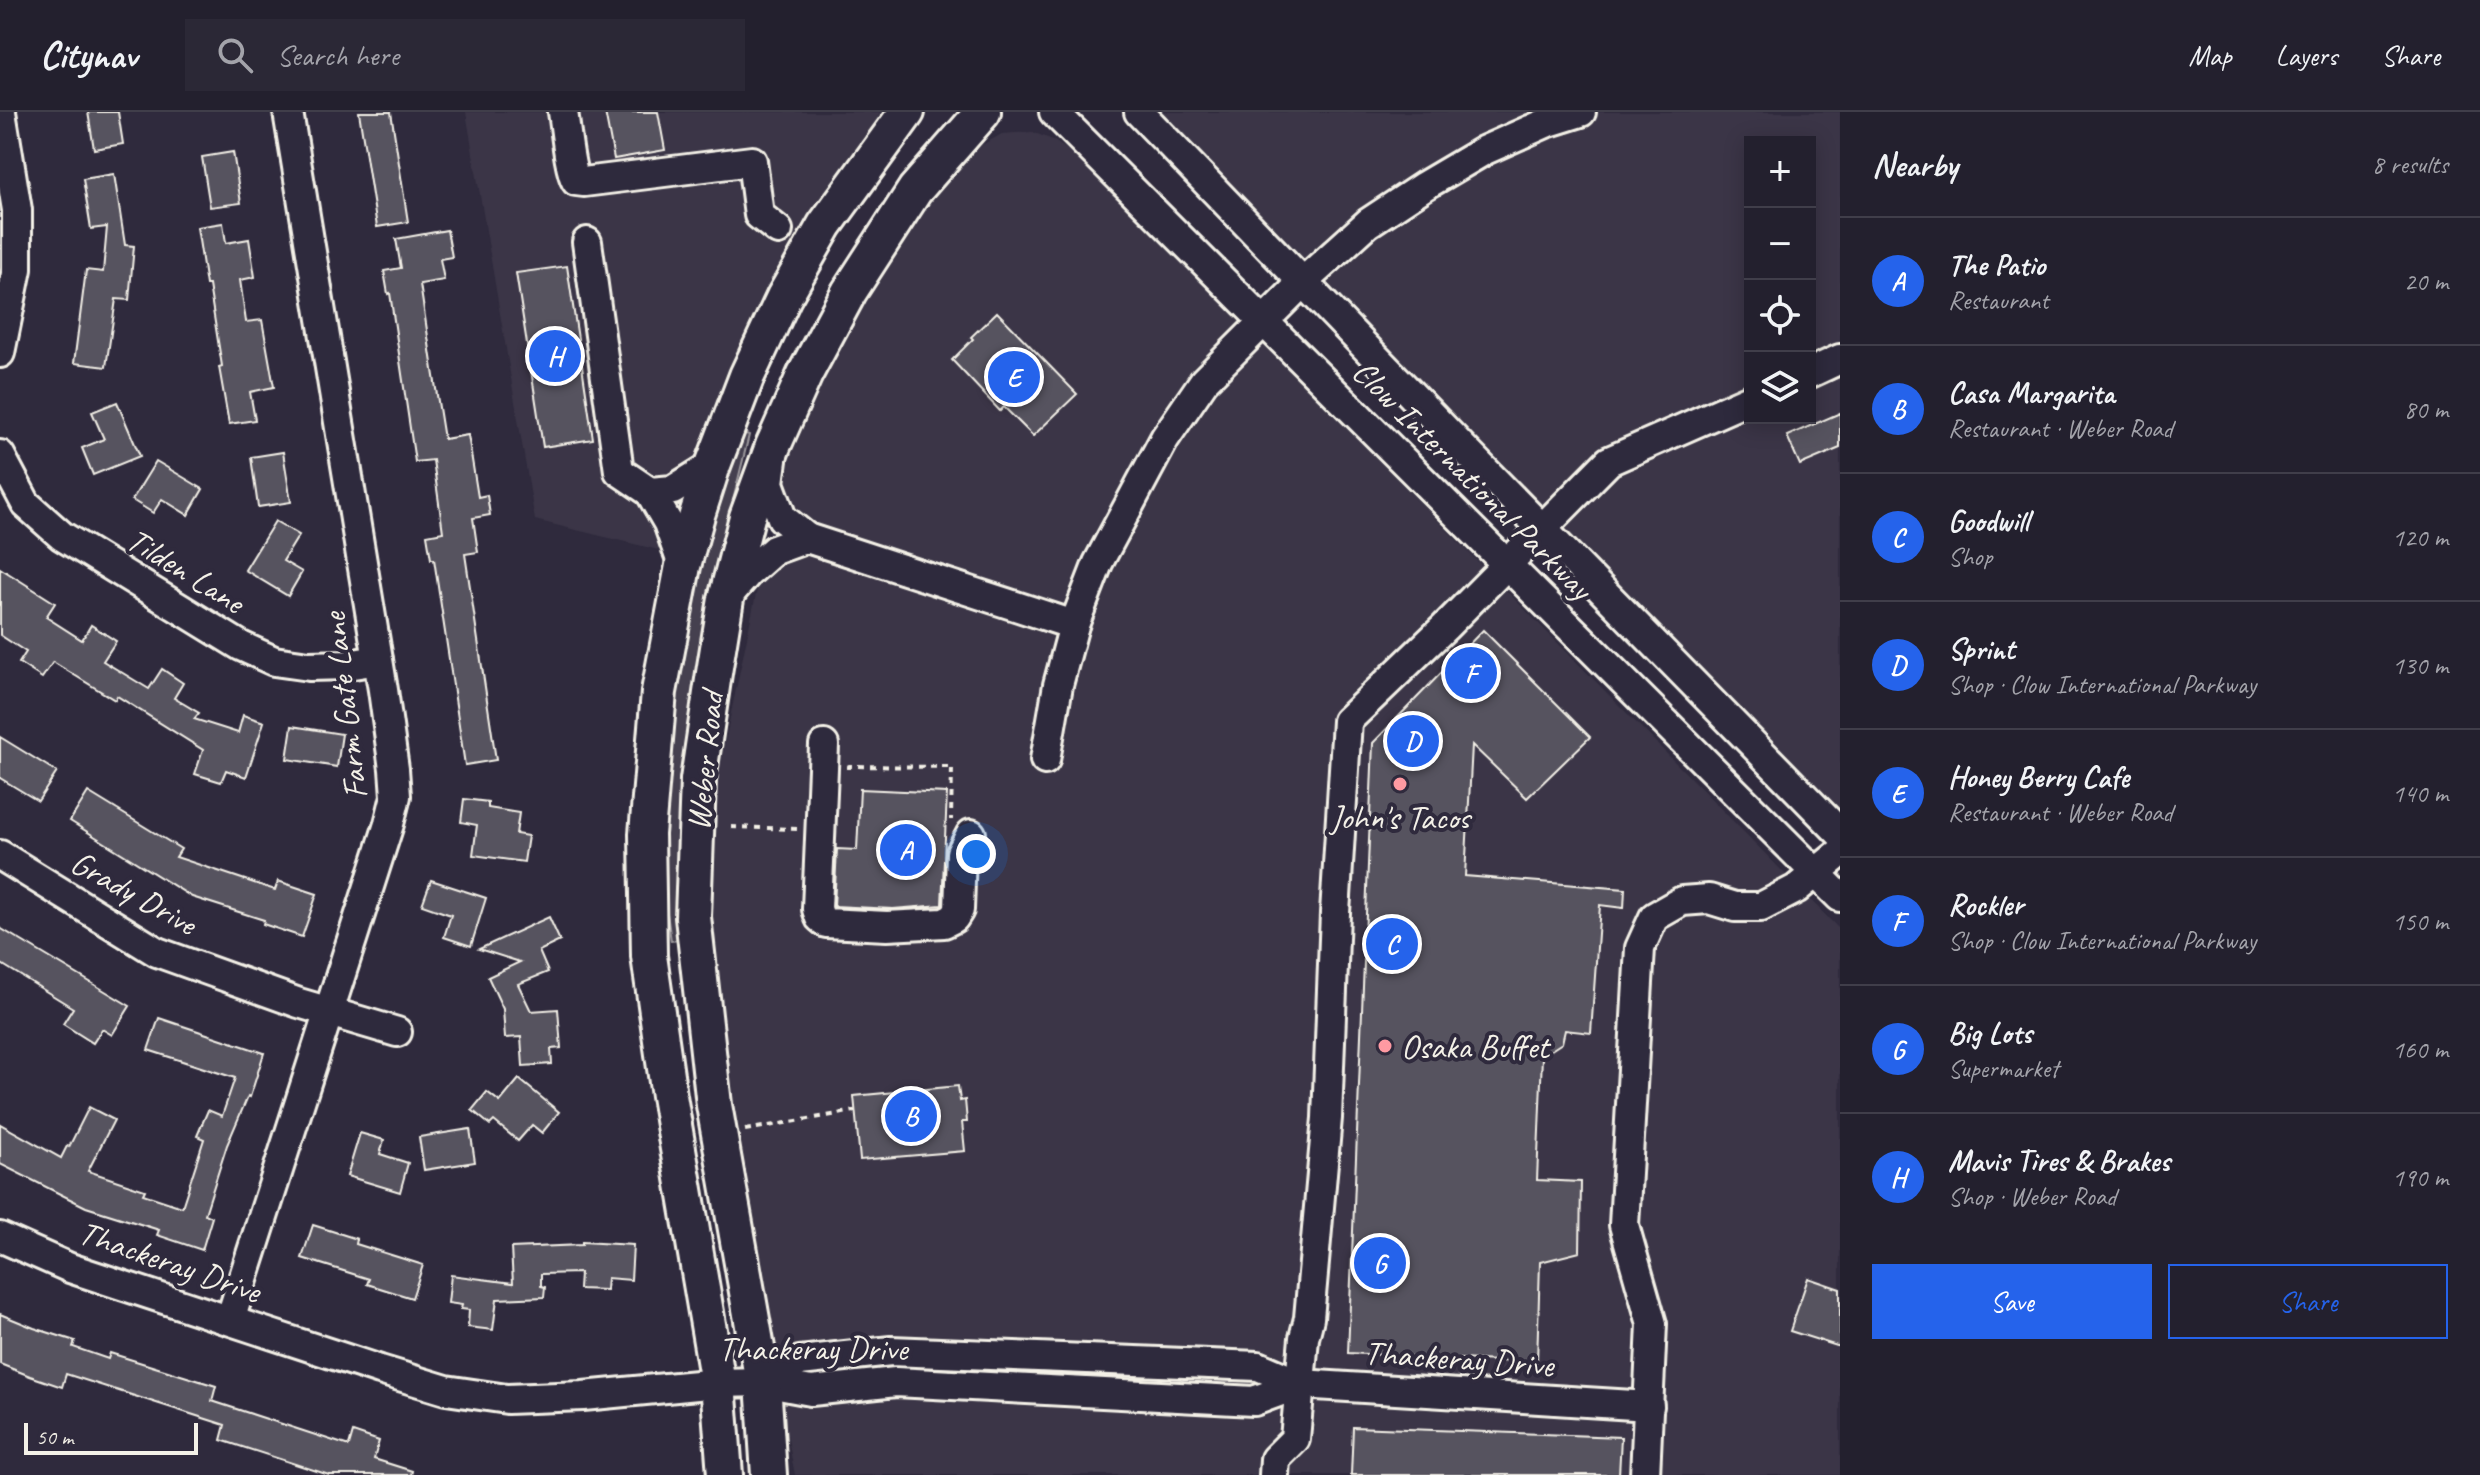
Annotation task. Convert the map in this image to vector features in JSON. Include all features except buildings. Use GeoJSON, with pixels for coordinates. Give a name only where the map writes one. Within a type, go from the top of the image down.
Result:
{"type":"FeatureCollection","features":[{"type":"Feature","properties":{"kind":"main road","name":"Weber Road"},"geometry":{"type":"LineString","coordinates":[[769,1475],[763,1382],[719,1135],[693,917],[698,780],[726,599],[747,517],[773,446],[805,374],[849,292],[915,190],[983,112]]}},
{"type":"Feature","properties":{"kind":"main road","name":"Weber Road"},"geometry":{"type":"LineString","coordinates":[[725,1475],[718,1383],[669,1096],[649,956],[647,834],[659,692],[683,566],[713,465],[747,376],[789,288],[825,225],[902,116]]}},
{"type":"Feature","properties":{"kind":"street"},"geometry":{"type":"LineString","coordinates":[[0,353],[17,269],[17,210],[1,112]]}},
{"type":"Feature","properties":{"kind":"street","name":"Farm Gate Lane"},"geometry":{"type":"LineString","coordinates":[[230,1320],[396,796],[378,660],[288,112]]}},
{"type":"Feature","properties":{"kind":"street"},"geometry":{"type":"LineString","coordinates":[[563,112],[571,173],[576,181],[752,161],[759,215],[778,230]]}},
{"type":"Feature","properties":{"kind":"street","name":"Clow International Parkway"},"geometry":{"type":"LineString","coordinates":[[1054,112],[1840,897]]}},
{"type":"Feature","properties":{"kind":"street","name":"Clow International Parkway"},"geometry":{"type":"LineString","coordinates":[[1139,112],[1840,833]]}},
{"type":"Feature","properties":{"kind":"street"},"geometry":{"type":"LineString","coordinates":[[1045,760],[1058,685],[1074,625],[1098,563],[1165,438],[1204,381],[1303,282],[1368,223],[1485,150],[1546,123],[1581,112]]}},
{"type":"Feature","properties":{"kind":"street"},"geometry":{"type":"LineString","coordinates":[[587,242],[619,471],[650,492],[668,523],[683,566]]}},
{"type":"Feature","properties":{"kind":"street"},"geometry":{"type":"LineString","coordinates":[[1816,370],[1840,359]]}},
{"type":"Feature","properties":{"kind":"street"},"geometry":{"type":"LineString","coordinates":[[1274,1475],[1275,1459],[1295,1439],[1304,1338],[1309,1318],[1327,1118],[1347,721],[1609,461],[1744,402]]}},
{"type":"Feature","properties":{"kind":"street"},"geometry":{"type":"LineString","coordinates":[[773,446],[769,483],[775,500],[782,518],[807,538],[1074,625]]}},
{"type":"Feature","properties":{"kind":"street","name":"Tilden Lane"},"geometry":{"type":"LineString","coordinates":[[0,455],[26,504],[62,536],[241,646],[274,661],[309,666],[378,660]]}},
{"type":"Feature","properties":{"kind":"street"},"geometry":{"type":"LineString","coordinates":[[650,492],[673,490],[713,465]]}},
{"type":"Feature","properties":{"kind":"street"},"geometry":{"type":"LineString","coordinates":[[726,599],[748,573],[774,550],[807,538]]}},
{"type":"Feature","properties":{"kind":"street"},"geometry":{"type":"LineString","coordinates":[[824,745],[817,909],[826,923],[944,923],[954,918],[959,910],[961,829]]}},
{"type":"Feature","properties":{"kind":"street"},"geometry":{"type":"LineString","coordinates":[[1645,1475],[1652,1324],[1624,1225],[1640,948],[1654,917],[1682,901],[1709,899],[1735,907],[1761,907],[1796,889],[1840,853]]}},
{"type":"Feature","properties":{"kind":"street","name":"Grady Drive"},"geometry":{"type":"LineString","coordinates":[[0,855],[157,952],[329,1012],[397,1032]]}},
{"type":"Feature","properties":{"kind":"street","name":"Thackeray Drive"},"geometry":{"type":"LineString","coordinates":[[0,1237],[70,1268],[446,1390],[507,1399],[583,1396],[718,1383],[763,1382],[811,1391],[896,1382],[1254,1401],[1300,1384],[1649,1406]]}},
{"type":"Feature","properties":{"kind":"path"},"geometry":{"type":"LineString","coordinates":[[848,779],[849,766],[952,767],[961,829]]}},
{"type":"Feature","properties":{"kind":"path"},"geometry":{"type":"LineString","coordinates":[[731,827],[820,830]]}},
{"type":"Feature","properties":{"kind":"path"},"geometry":{"type":"LineString","coordinates":[[719,1135],[855,1111]]}},
{"type":"Feature","properties":{"kind":"shaded area"},"geometry":{"type":"Polygon","coordinates":[[[466,112],[880,112],[871,133],[822,204],[750,329],[699,445],[663,551],[535,520],[466,112]]]}},
{"type":"Feature","properties":{"kind":"shaded area"},"geometry":{"type":"Polygon","coordinates":[[[1159,112],[1840,112],[1840,810],[1159,112]]]}},
{"type":"Feature","properties":{"kind":"shaded area"},"geometry":{"type":"Polygon","coordinates":[[[1032,132],[1053,140],[1086,163],[1840,930],[1840,1475],[795,1475],[717,1044],[709,942],[708,865],[718,775],[781,476],[822,377],[886,263],[947,178],[982,145],[1002,134],[1032,132]]]}},
{"type":"Feature","properties":{"kind":"shaded area"},"geometry":{"type":"Polygon","coordinates":[[[741,432],[749,435],[729,517],[720,572],[679,940],[671,941],[661,872],[668,740],[698,565],[741,432]]]}},
{"type":"Feature","properties":{"kind":"place","name":"Mavis Tires & Brakes"},"geometry":{"type":"Point","coordinates":[555,356]}},
{"type":"Feature","properties":{"kind":"place","name":"Honey Berry Cafe"},"geometry":{"type":"Point","coordinates":[1014,377]}},
{"type":"Feature","properties":{"kind":"place","name":"Rockler"},"geometry":{"type":"Point","coordinates":[1471,673]}},
{"type":"Feature","properties":{"kind":"place","name":"Sprint"},"geometry":{"type":"Point","coordinates":[1413,741]}},
{"type":"Feature","properties":{"kind":"place","name":"John's Tacos"},"geometry":{"type":"Point","coordinates":[1400,784]}},
{"type":"Feature","properties":{"kind":"place","name":"The Patio"},"geometry":{"type":"Point","coordinates":[906,850]}},
{"type":"Feature","properties":{"kind":"place","name":"Goodwill"},"geometry":{"type":"Point","coordinates":[1392,944]}},
{"type":"Feature","properties":{"kind":"place","name":"Osaka Buffet"},"geometry":{"type":"Point","coordinates":[1385,1046]}},
{"type":"Feature","properties":{"kind":"place","name":"Casa Margarita"},"geometry":{"type":"Point","coordinates":[911,1116]}},
{"type":"Feature","properties":{"kind":"place","name":"Big Lots"},"geometry":{"type":"Point","coordinates":[1380,1263]}}]}
